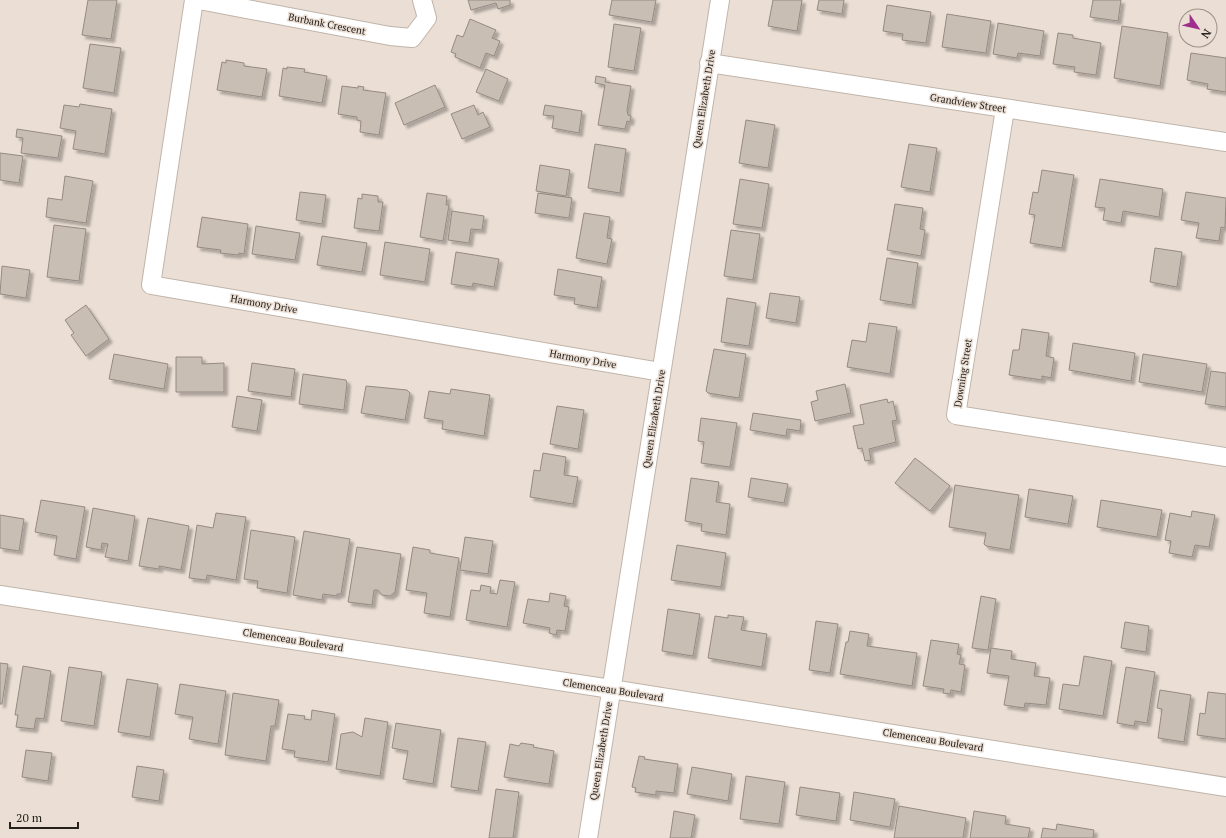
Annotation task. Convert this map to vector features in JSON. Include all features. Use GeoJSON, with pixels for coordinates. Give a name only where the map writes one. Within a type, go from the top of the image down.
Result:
{"type":"FeatureCollection","features":[{"type":"Feature","properties":{"kind":"street","name":"Harmony Drive"},"geometry":{"type":"LineString","coordinates":[[194,0],[151,285],[661,372]]}},
{"type":"Feature","properties":{"kind":"street","name":"Burbank Crescent"},"geometry":{"type":"LineString","coordinates":[[199,0],[390,36],[412,38],[427,18],[422,0]]}},
{"type":"Feature","properties":{"kind":"street","name":"Queen Elizabeth Drive"},"geometry":{"type":"LineString","coordinates":[[588,838],[720,0]]}},
{"type":"Feature","properties":{"kind":"street","name":"Grandview Street"},"geometry":{"type":"LineString","coordinates":[[710,63],[1226,142]]}},
{"type":"Feature","properties":{"kind":"street","name":"Downing Street"},"geometry":{"type":"LineString","coordinates":[[1005,109],[956,415],[1226,457]]}},
{"type":"Feature","properties":{"kind":"street","name":"Clemenceau Boulevard"},"geometry":{"type":"LineString","coordinates":[[0,595],[611,689],[1226,787]]}},
{"type":"Feature","properties":{"kind":"building"},"geometry":{"type":"Polygon","coordinates":[[[88,0],[117,0],[111,39],[82,35],[88,0]]]}},
{"type":"Feature","properties":{"kind":"building"},"geometry":{"type":"Polygon","coordinates":[[[468,0],[510,0],[510,5],[498,9],[496,3],[471,10],[468,0]]]}},
{"type":"Feature","properties":{"kind":"building"},"geometry":{"type":"Polygon","coordinates":[[[612,0],[656,0],[652,22],[609,15],[612,0]]]}},
{"type":"Feature","properties":{"kind":"building"},"geometry":{"type":"Polygon","coordinates":[[[773,0],[802,0],[797,31],[768,26],[773,0]]]}},
{"type":"Feature","properties":{"kind":"building"},"geometry":{"type":"Polygon","coordinates":[[[819,0],[844,0],[842,14],[817,10],[819,0]]]}},
{"type":"Feature","properties":{"kind":"building"},"geometry":{"type":"Polygon","coordinates":[[[1093,0],[1121,0],[1118,21],[1090,17],[1093,0]]]}},
{"type":"Feature","properties":{"kind":"building"},"geometry":{"type":"Polygon","coordinates":[[[887,5],[931,12],[926,43],[902,40],[903,34],[883,31],[887,5]]]}},
{"type":"Feature","properties":{"kind":"building"},"geometry":{"type":"Polygon","coordinates":[[[947,14],[991,21],[986,53],[942,47],[947,14]]]}},
{"type":"Feature","properties":{"kind":"building"},"geometry":{"type":"Polygon","coordinates":[[[470,19],[496,30],[492,38],[500,41],[494,56],[486,53],[480,68],[455,57],[456,54],[451,52],[457,35],[463,37],[470,19]]]}},
{"type":"Feature","properties":{"kind":"building"},"geometry":{"type":"Polygon","coordinates":[[[998,23],[1044,31],[1040,56],[1018,53],[1017,58],[993,54],[998,23]]]}},
{"type":"Feature","properties":{"kind":"building"},"geometry":{"type":"Polygon","coordinates":[[[614,24],[641,28],[634,71],[608,67],[614,24]]]}},
{"type":"Feature","properties":{"kind":"building"},"geometry":{"type":"Polygon","coordinates":[[[1122,26],[1168,33],[1160,86],[1114,78],[1122,26]]]}},
{"type":"Feature","properties":{"kind":"building"},"geometry":{"type":"Polygon","coordinates":[[[1058,33],[1073,35],[1073,38],[1101,43],[1096,75],[1074,72],[1075,67],[1053,64],[1058,33]]]}},
{"type":"Feature","properties":{"kind":"building"},"geometry":{"type":"Polygon","coordinates":[[[90,44],[121,48],[114,93],[83,88],[90,44]]]}},
{"type":"Feature","properties":{"kind":"building"},"geometry":{"type":"Polygon","coordinates":[[[1191,53],[1226,58],[1226,92],[1207,89],[1208,84],[1187,80],[1191,53]]]}},
{"type":"Feature","properties":{"kind":"building"},"geometry":{"type":"Polygon","coordinates":[[[226,60],[244,63],[244,66],[267,69],[262,97],[217,90],[222,62],[226,63],[226,60]]]}},
{"type":"Feature","properties":{"kind":"building"},"geometry":{"type":"Polygon","coordinates":[[[287,67],[305,69],[304,72],[327,76],[322,103],[279,96],[283,68],[287,69],[287,67]]]}},
{"type":"Feature","properties":{"kind":"building"},"geometry":{"type":"Polygon","coordinates":[[[486,69],[508,79],[499,101],[476,92],[486,69]]]}},
{"type":"Feature","properties":{"kind":"building"},"geometry":{"type":"Polygon","coordinates":[[[596,76],[606,78],[605,82],[631,86],[627,110],[628,115],[631,116],[630,122],[627,121],[625,129],[598,125],[605,85],[595,83],[596,76]]]}},
{"type":"Feature","properties":{"kind":"building"},"geometry":{"type":"Polygon","coordinates":[[[435,85],[445,107],[404,125],[395,103],[435,85]]]}},
{"type":"Feature","properties":{"kind":"building"},"geometry":{"type":"Polygon","coordinates":[[[342,86],[358,88],[358,86],[364,87],[363,90],[386,93],[379,135],[360,132],[361,121],[357,120],[357,117],[338,114],[342,86]]]}},
{"type":"Feature","properties":{"kind":"building"},"geometry":{"type":"Polygon","coordinates":[[[80,104],[112,109],[105,154],[73,149],[76,131],[60,128],[64,105],[79,107],[80,104]]]}},
{"type":"Feature","properties":{"kind":"building"},"geometry":{"type":"Polygon","coordinates":[[[474,105],[478,115],[483,112],[490,127],[462,139],[451,114],[474,105]]]}},
{"type":"Feature","properties":{"kind":"building"},"geometry":{"type":"Polygon","coordinates":[[[545,105],[582,111],[579,133],[552,128],[554,116],[543,115],[545,105]]]}},
{"type":"Feature","properties":{"kind":"building"},"geometry":{"type":"Polygon","coordinates":[[[746,120],[775,125],[768,168],[739,163],[746,120]]]}},
{"type":"Feature","properties":{"kind":"building"},"geometry":{"type":"Polygon","coordinates":[[[17,129],[62,136],[58,158],[21,153],[23,138],[16,137],[17,129]]]}},
{"type":"Feature","properties":{"kind":"building"},"geometry":{"type":"Polygon","coordinates":[[[595,144],[626,149],[620,193],[588,188],[595,144]]]}},
{"type":"Feature","properties":{"kind":"building"},"geometry":{"type":"Polygon","coordinates":[[[909,144],[937,148],[930,192],[901,187],[909,144]]]}},
{"type":"Feature","properties":{"kind":"building"},"geometry":{"type":"Polygon","coordinates":[[[0,153],[23,156],[19,183],[0,180],[0,153]]]}},
{"type":"Feature","properties":{"kind":"building"},"geometry":{"type":"Polygon","coordinates":[[[540,165],[570,170],[566,196],[536,191],[540,165]]]}},
{"type":"Feature","properties":{"kind":"building"},"geometry":{"type":"Polygon","coordinates":[[[1042,170],[1074,175],[1062,248],[1030,243],[1035,215],[1029,214],[1033,192],[1038,193],[1042,170]]]}},
{"type":"Feature","properties":{"kind":"building"},"geometry":{"type":"Polygon","coordinates":[[[65,176],[93,181],[86,223],[46,217],[48,198],[62,200],[65,176]]]}},
{"type":"Feature","properties":{"kind":"building"},"geometry":{"type":"Polygon","coordinates":[[[740,179],[769,184],[762,228],[733,224],[740,179]]]}},
{"type":"Feature","properties":{"kind":"building"},"geometry":{"type":"Polygon","coordinates":[[[1100,179],[1163,189],[1159,217],[1123,211],[1121,223],[1103,220],[1105,208],[1095,207],[1100,179]]]}},
{"type":"Feature","properties":{"kind":"building"},"geometry":{"type":"Polygon","coordinates":[[[300,192],[326,195],[322,224],[296,220],[300,192]]]}},
{"type":"Feature","properties":{"kind":"building"},"geometry":{"type":"Polygon","coordinates":[[[1186,192],[1226,198],[1225,228],[1221,227],[1219,241],[1196,238],[1199,223],[1181,220],[1186,192]]]}},
{"type":"Feature","properties":{"kind":"building"},"geometry":{"type":"Polygon","coordinates":[[[427,193],[447,196],[446,205],[449,205],[443,241],[420,237],[427,193]]]}},
{"type":"Feature","properties":{"kind":"building"},"geometry":{"type":"Polygon","coordinates":[[[538,193],[572,198],[569,218],[535,213],[538,193]]]}},
{"type":"Feature","properties":{"kind":"building"},"geometry":{"type":"Polygon","coordinates":[[[362,194],[378,196],[378,202],[383,202],[379,231],[354,228],[358,198],[362,199],[362,194]]]}},
{"type":"Feature","properties":{"kind":"building"},"geometry":{"type":"Polygon","coordinates":[[[895,204],[923,208],[920,229],[925,230],[921,256],[887,250],[895,204]]]}},
{"type":"Feature","properties":{"kind":"building"},"geometry":{"type":"Polygon","coordinates":[[[452,211],[484,216],[482,230],[471,229],[469,243],[448,240],[452,211]]]}},
{"type":"Feature","properties":{"kind":"building"},"geometry":{"type":"Polygon","coordinates":[[[584,213],[610,217],[607,238],[612,239],[607,264],[576,258],[584,213]]]}},
{"type":"Feature","properties":{"kind":"building"},"geometry":{"type":"Polygon","coordinates":[[[202,217],[248,224],[244,254],[239,253],[238,255],[220,253],[221,250],[197,247],[202,217]]]}},
{"type":"Feature","properties":{"kind":"building"},"geometry":{"type":"Polygon","coordinates":[[[54,225],[86,229],[79,281],[47,277],[54,225]]]}},
{"type":"Feature","properties":{"kind":"building"},"geometry":{"type":"Polygon","coordinates":[[[256,226],[300,233],[295,260],[252,254],[256,226]]]}},
{"type":"Feature","properties":{"kind":"building"},"geometry":{"type":"Polygon","coordinates":[[[731,230],[760,234],[753,280],[724,276],[731,230]]]}},
{"type":"Feature","properties":{"kind":"building"},"geometry":{"type":"Polygon","coordinates":[[[322,236],[367,243],[362,272],[317,265],[322,236]]]}},
{"type":"Feature","properties":{"kind":"building"},"geometry":{"type":"Polygon","coordinates":[[[385,242],[430,249],[425,282],[380,275],[385,242]]]}},
{"type":"Feature","properties":{"kind":"building"},"geometry":{"type":"Polygon","coordinates":[[[1155,248],[1182,252],[1177,287],[1150,282],[1155,248]]]}},
{"type":"Feature","properties":{"kind":"building"},"geometry":{"type":"Polygon","coordinates":[[[456,252],[499,259],[494,287],[473,283],[472,287],[451,284],[456,252]]]}},
{"type":"Feature","properties":{"kind":"building"},"geometry":{"type":"Polygon","coordinates":[[[887,258],[918,263],[912,305],[880,300],[887,258]]]}},
{"type":"Feature","properties":{"kind":"building"},"geometry":{"type":"Polygon","coordinates":[[[2,266],[30,270],[26,298],[0,294],[2,266]]]}},
{"type":"Feature","properties":{"kind":"building"},"geometry":{"type":"Polygon","coordinates":[[[558,269],[602,277],[597,308],[574,304],[575,298],[554,295],[558,269]]]}},
{"type":"Feature","properties":{"kind":"building"},"geometry":{"type":"Polygon","coordinates":[[[770,293],[800,297],[796,323],[766,318],[770,293]]]}},
{"type":"Feature","properties":{"kind":"building"},"geometry":{"type":"Polygon","coordinates":[[[727,298],[756,303],[749,346],[721,342],[727,298]]]}},
{"type":"Feature","properties":{"kind":"building"},"geometry":{"type":"Polygon","coordinates":[[[86,305],[109,339],[86,356],[71,335],[74,333],[65,320],[86,305]]]}},
{"type":"Feature","properties":{"kind":"building"},"geometry":{"type":"Polygon","coordinates":[[[869,323],[897,327],[890,374],[847,367],[852,340],[866,342],[869,323]]]}},
{"type":"Feature","properties":{"kind":"building"},"geometry":{"type":"Polygon","coordinates":[[[1022,329],[1049,333],[1046,356],[1054,358],[1051,378],[1042,376],[1042,380],[1009,375],[1013,350],[1019,350],[1022,329]]]}},
{"type":"Feature","properties":{"kind":"building"},"geometry":{"type":"Polygon","coordinates":[[[1073,343],[1135,353],[1131,381],[1069,370],[1073,343]]]}},
{"type":"Feature","properties":{"kind":"building"},"geometry":{"type":"Polygon","coordinates":[[[714,349],[746,354],[739,398],[708,393],[706,391],[714,349]]]}},
{"type":"Feature","properties":{"kind":"building"},"geometry":{"type":"Polygon","coordinates":[[[114,354],[168,364],[164,389],[109,379],[114,354]]]}},
{"type":"Feature","properties":{"kind":"building"},"geometry":{"type":"Polygon","coordinates":[[[1143,354],[1207,364],[1202,392],[1139,382],[1143,354]]]}},
{"type":"Feature","properties":{"kind":"building"},"geometry":{"type":"Polygon","coordinates":[[[176,357],[202,357],[202,364],[224,363],[224,392],[176,392],[176,357]]]}},
{"type":"Feature","properties":{"kind":"building"},"geometry":{"type":"Polygon","coordinates":[[[252,363],[295,369],[291,397],[248,391],[252,363]]]}},
{"type":"Feature","properties":{"kind":"building"},"geometry":{"type":"Polygon","coordinates":[[[1211,371],[1226,373],[1226,407],[1205,404],[1211,371]]]}},
{"type":"Feature","properties":{"kind":"building"},"geometry":{"type":"Polygon","coordinates":[[[303,374],[346,380],[344,410],[299,404],[303,374]]]}},
{"type":"Feature","properties":{"kind":"building"},"geometry":{"type":"Polygon","coordinates":[[[845,384],[851,413],[815,421],[811,402],[818,400],[816,391],[845,384]]]}},
{"type":"Feature","properties":{"kind":"building"},"geometry":{"type":"Polygon","coordinates":[[[366,386],[407,390],[410,393],[405,420],[361,413],[366,386]]]}},
{"type":"Feature","properties":{"kind":"building"},"geometry":{"type":"Polygon","coordinates":[[[451,389],[490,395],[484,436],[442,429],[443,421],[424,418],[429,391],[450,394],[451,389]]]}},
{"type":"Feature","properties":{"kind":"building"},"geometry":{"type":"Polygon","coordinates":[[[237,396],[262,400],[257,431],[232,427],[237,396]]]}},
{"type":"Feature","properties":{"kind":"building"},"geometry":{"type":"Polygon","coordinates":[[[887,399],[888,403],[893,401],[897,420],[892,421],[896,442],[869,449],[871,460],[865,461],[862,448],[858,449],[853,426],[864,424],[860,405],[887,399]]]}},
{"type":"Feature","properties":{"kind":"building"},"geometry":{"type":"Polygon","coordinates":[[[557,406],[584,410],[578,449],[550,444],[557,406]]]}},
{"type":"Feature","properties":{"kind":"building"},"geometry":{"type":"Polygon","coordinates":[[[753,413],[801,420],[800,431],[787,429],[786,436],[750,430],[753,413]]]}},
{"type":"Feature","properties":{"kind":"building"},"geometry":{"type":"Polygon","coordinates":[[[701,418],[737,423],[730,467],[701,463],[704,442],[698,441],[701,418]]]}},
{"type":"Feature","properties":{"kind":"building"},"geometry":{"type":"Polygon","coordinates":[[[543,453],[566,457],[564,475],[578,477],[573,504],[530,497],[534,470],[540,471],[543,453]]]}},
{"type":"Feature","properties":{"kind":"building"},"geometry":{"type":"Polygon","coordinates":[[[915,458],[950,486],[930,511],[895,483],[915,458]]]}},
{"type":"Feature","properties":{"kind":"building"},"geometry":{"type":"Polygon","coordinates":[[[691,478],[719,482],[716,502],[730,504],[726,535],[701,531],[702,524],[685,521],[691,478]]]}},
{"type":"Feature","properties":{"kind":"building"},"geometry":{"type":"Polygon","coordinates":[[[751,478],[788,484],[784,503],[748,497],[751,478]]]}},
{"type":"Feature","properties":{"kind":"building"},"geometry":{"type":"Polygon","coordinates":[[[955,485],[1019,495],[1010,550],[986,546],[984,544],[986,533],[949,527],[955,485]]]}},
{"type":"Feature","properties":{"kind":"building"},"geometry":{"type":"Polygon","coordinates":[[[1029,489],[1073,496],[1068,524],[1025,517],[1029,489]]]}},
{"type":"Feature","properties":{"kind":"building"},"geometry":{"type":"Polygon","coordinates":[[[41,500],[85,507],[76,559],[54,555],[57,536],[35,532],[41,500]]]}},
{"type":"Feature","properties":{"kind":"building"},"geometry":{"type":"Polygon","coordinates":[[[1101,500],[1162,510],[1157,537],[1097,527],[1101,500]]]}},
{"type":"Feature","properties":{"kind":"building"},"geometry":{"type":"Polygon","coordinates":[[[93,508],[135,516],[128,561],[105,557],[108,544],[102,543],[101,550],[86,547],[93,508]]]}},
{"type":"Feature","properties":{"kind":"building"},"geometry":{"type":"Polygon","coordinates":[[[1192,511],[1215,515],[1209,547],[1195,545],[1192,557],[1169,553],[1171,541],[1165,540],[1170,513],[1191,517],[1192,511]]]}},
{"type":"Feature","properties":{"kind":"building"},"geometry":{"type":"Polygon","coordinates":[[[216,513],[246,517],[236,580],[207,575],[206,580],[189,578],[197,525],[213,528],[216,513]]]}},
{"type":"Feature","properties":{"kind":"building"},"geometry":{"type":"Polygon","coordinates":[[[0,515],[24,519],[19,551],[0,548],[0,515]]]}},
{"type":"Feature","properties":{"kind":"building"},"geometry":{"type":"Polygon","coordinates":[[[148,518],[189,526],[181,570],[159,566],[159,569],[139,566],[148,518]]]}},
{"type":"Feature","properties":{"kind":"building"},"geometry":{"type":"Polygon","coordinates":[[[251,530],[295,537],[287,593],[257,588],[258,581],[244,579],[251,530]]]}},
{"type":"Feature","properties":{"kind":"building"},"geometry":{"type":"Polygon","coordinates":[[[304,531],[350,539],[341,594],[337,594],[337,596],[323,594],[322,600],[293,595],[304,531]]]}},
{"type":"Feature","properties":{"kind":"building"},"geometry":{"type":"Polygon","coordinates":[[[465,537],[493,541],[488,574],[460,570],[465,537]]]}},
{"type":"Feature","properties":{"kind":"building"},"geometry":{"type":"Polygon","coordinates":[[[677,545],[726,553],[721,587],[671,580],[677,545]]]}},
{"type":"Feature","properties":{"kind":"building"},"geometry":{"type":"Polygon","coordinates":[[[357,547],[401,554],[395,592],[390,596],[382,595],[378,590],[374,590],[372,605],[348,602],[357,547]]]}},
{"type":"Feature","properties":{"kind":"building"},"geometry":{"type":"Polygon","coordinates":[[[413,547],[430,550],[430,553],[459,558],[450,617],[424,613],[427,593],[406,590],[413,547]]]}},
{"type":"Feature","properties":{"kind":"building"},"geometry":{"type":"Polygon","coordinates":[[[500,580],[515,582],[507,627],[466,620],[471,590],[480,591],[481,585],[491,587],[490,593],[497,594],[500,580]]]}},
{"type":"Feature","properties":{"kind":"building"},"geometry":{"type":"Polygon","coordinates":[[[550,593],[566,596],[564,606],[569,607],[565,631],[557,630],[556,635],[549,633],[550,628],[523,623],[528,599],[549,602],[550,593]]]}},
{"type":"Feature","properties":{"kind":"building"},"geometry":{"type":"Polygon","coordinates":[[[981,596],[996,599],[988,650],[972,648],[981,596]]]}},
{"type":"Feature","properties":{"kind":"building"},"geometry":{"type":"Polygon","coordinates":[[[668,609],[700,614],[693,656],[662,651],[668,609]]]}},
{"type":"Feature","properties":{"kind":"building"},"geometry":{"type":"Polygon","coordinates":[[[728,615],[744,617],[741,630],[767,634],[762,667],[708,658],[715,616],[728,618],[728,615]]]}},
{"type":"Feature","properties":{"kind":"building"},"geometry":{"type":"Polygon","coordinates":[[[816,621],[838,624],[830,673],[809,670],[816,621]]]}},
{"type":"Feature","properties":{"kind":"building"},"geometry":{"type":"Polygon","coordinates":[[[1125,622],[1149,626],[1146,652],[1121,648],[1125,622]]]}},
{"type":"Feature","properties":{"kind":"building"},"geometry":{"type":"Polygon","coordinates":[[[850,631],[869,634],[867,646],[917,653],[912,686],[840,674],[846,642],[848,642],[850,631]]]}},
{"type":"Feature","properties":{"kind":"building"},"geometry":{"type":"Polygon","coordinates":[[[931,640],[959,644],[957,654],[961,655],[959,664],[965,665],[961,692],[951,690],[950,694],[943,693],[944,689],[923,686],[931,640]]]}},
{"type":"Feature","properties":{"kind":"building"},"geometry":{"type":"Polygon","coordinates":[[[991,648],[1012,651],[1011,659],[1036,663],[1034,676],[1050,678],[1046,705],[1025,703],[1024,708],[1004,705],[1009,676],[987,673],[991,648]]]}},
{"type":"Feature","properties":{"kind":"building"},"geometry":{"type":"Polygon","coordinates":[[[1084,656],[1112,661],[1103,716],[1059,709],[1063,684],[1079,686],[1084,656]]]}},
{"type":"Feature","properties":{"kind":"building"},"geometry":{"type":"Polygon","coordinates":[[[0,663],[8,664],[2,704],[0,704],[0,663]]]}},
{"type":"Feature","properties":{"kind":"building"},"geometry":{"type":"Polygon","coordinates":[[[23,666],[51,671],[44,719],[36,718],[34,729],[16,727],[18,715],[15,715],[23,666]]]}},
{"type":"Feature","properties":{"kind":"building"},"geometry":{"type":"Polygon","coordinates":[[[69,667],[102,672],[94,726],[61,721],[69,667]]]}},
{"type":"Feature","properties":{"kind":"building"},"geometry":{"type":"Polygon","coordinates":[[[1126,667],[1155,672],[1147,723],[1135,721],[1134,726],[1117,723],[1126,667]]]}},
{"type":"Feature","properties":{"kind":"building"},"geometry":{"type":"Polygon","coordinates":[[[127,679],[158,684],[150,737],[118,732],[127,679]]]}},
{"type":"Feature","properties":{"kind":"building"},"geometry":{"type":"Polygon","coordinates":[[[180,684],[226,691],[218,744],[189,739],[193,717],[175,714],[180,684]]]}},
{"type":"Feature","properties":{"kind":"building"},"geometry":{"type":"Polygon","coordinates":[[[1160,690],[1191,695],[1184,742],[1158,738],[1162,709],[1157,708],[1160,690]]]}},
{"type":"Feature","properties":{"kind":"building"},"geometry":{"type":"Polygon","coordinates":[[[1208,692],[1226,694],[1226,739],[1197,735],[1200,713],[1205,714],[1208,692]]]}},
{"type":"Feature","properties":{"kind":"building"},"geometry":{"type":"Polygon","coordinates":[[[233,693],[279,700],[275,726],[271,726],[266,761],[225,755],[233,693]]]}},
{"type":"Feature","properties":{"kind":"building"},"geometry":{"type":"Polygon","coordinates":[[[312,710],[335,714],[328,762],[294,757],[295,751],[282,749],[288,714],[305,716],[304,719],[311,720],[312,710]]]}},
{"type":"Feature","properties":{"kind":"building"},"geometry":{"type":"Polygon","coordinates":[[[365,718],[388,722],[380,776],[336,769],[341,734],[353,732],[362,737],[365,718]]]}},
{"type":"Feature","properties":{"kind":"building"},"geometry":{"type":"Polygon","coordinates":[[[396,723],[441,730],[433,784],[403,779],[408,751],[392,748],[396,723]]]}},
{"type":"Feature","properties":{"kind":"building"},"geometry":{"type":"Polygon","coordinates":[[[458,738],[486,742],[478,791],[451,787],[458,738]]]}},
{"type":"Feature","properties":{"kind":"building"},"geometry":{"type":"Polygon","coordinates":[[[521,743],[554,751],[549,784],[504,777],[510,744],[519,746],[521,743]]]}},
{"type":"Feature","properties":{"kind":"building"},"geometry":{"type":"Polygon","coordinates":[[[26,750],[52,753],[48,781],[22,777],[26,750]]]}},
{"type":"Feature","properties":{"kind":"building"},"geometry":{"type":"Polygon","coordinates":[[[639,756],[645,757],[644,759],[678,764],[674,793],[656,791],[656,795],[635,792],[636,788],[632,787],[639,756]]]}},
{"type":"Feature","properties":{"kind":"building"},"geometry":{"type":"Polygon","coordinates":[[[137,766],[164,770],[159,801],[132,797],[137,766]]]}},
{"type":"Feature","properties":{"kind":"building"},"geometry":{"type":"Polygon","coordinates":[[[692,767],[732,774],[728,801],[687,794],[692,767]]]}},
{"type":"Feature","properties":{"kind":"building"},"geometry":{"type":"Polygon","coordinates":[[[746,776],[785,782],[779,824],[740,819],[746,776]]]}},
{"type":"Feature","properties":{"kind":"building"},"geometry":{"type":"Polygon","coordinates":[[[800,787],[840,793],[836,821],[796,815],[800,787]]]}},
{"type":"Feature","properties":{"kind":"building"},"geometry":{"type":"Polygon","coordinates":[[[496,789],[519,792],[513,838],[489,838],[496,789]]]}},
{"type":"Feature","properties":{"kind":"building"},"geometry":{"type":"Polygon","coordinates":[[[854,792],[895,799],[890,827],[850,820],[854,792]]]}},
{"type":"Feature","properties":{"kind":"building"},"geometry":{"type":"Polygon","coordinates":[[[899,806],[966,818],[963,838],[894,838],[899,806]]]}},
{"type":"Feature","properties":{"kind":"building"},"geometry":{"type":"Polygon","coordinates":[[[674,811],[695,815],[691,838],[670,838],[674,811]]]}},
{"type":"Feature","properties":{"kind":"building"},"geometry":{"type":"Polygon","coordinates":[[[974,811],[1006,816],[1005,824],[1030,828],[1028,838],[970,838],[974,811]]]}},
{"type":"Feature","properties":{"kind":"building"},"geometry":{"type":"Polygon","coordinates":[[[1057,824],[1094,830],[1093,838],[1041,838],[1043,828],[1056,830],[1057,824]]]}}]}
